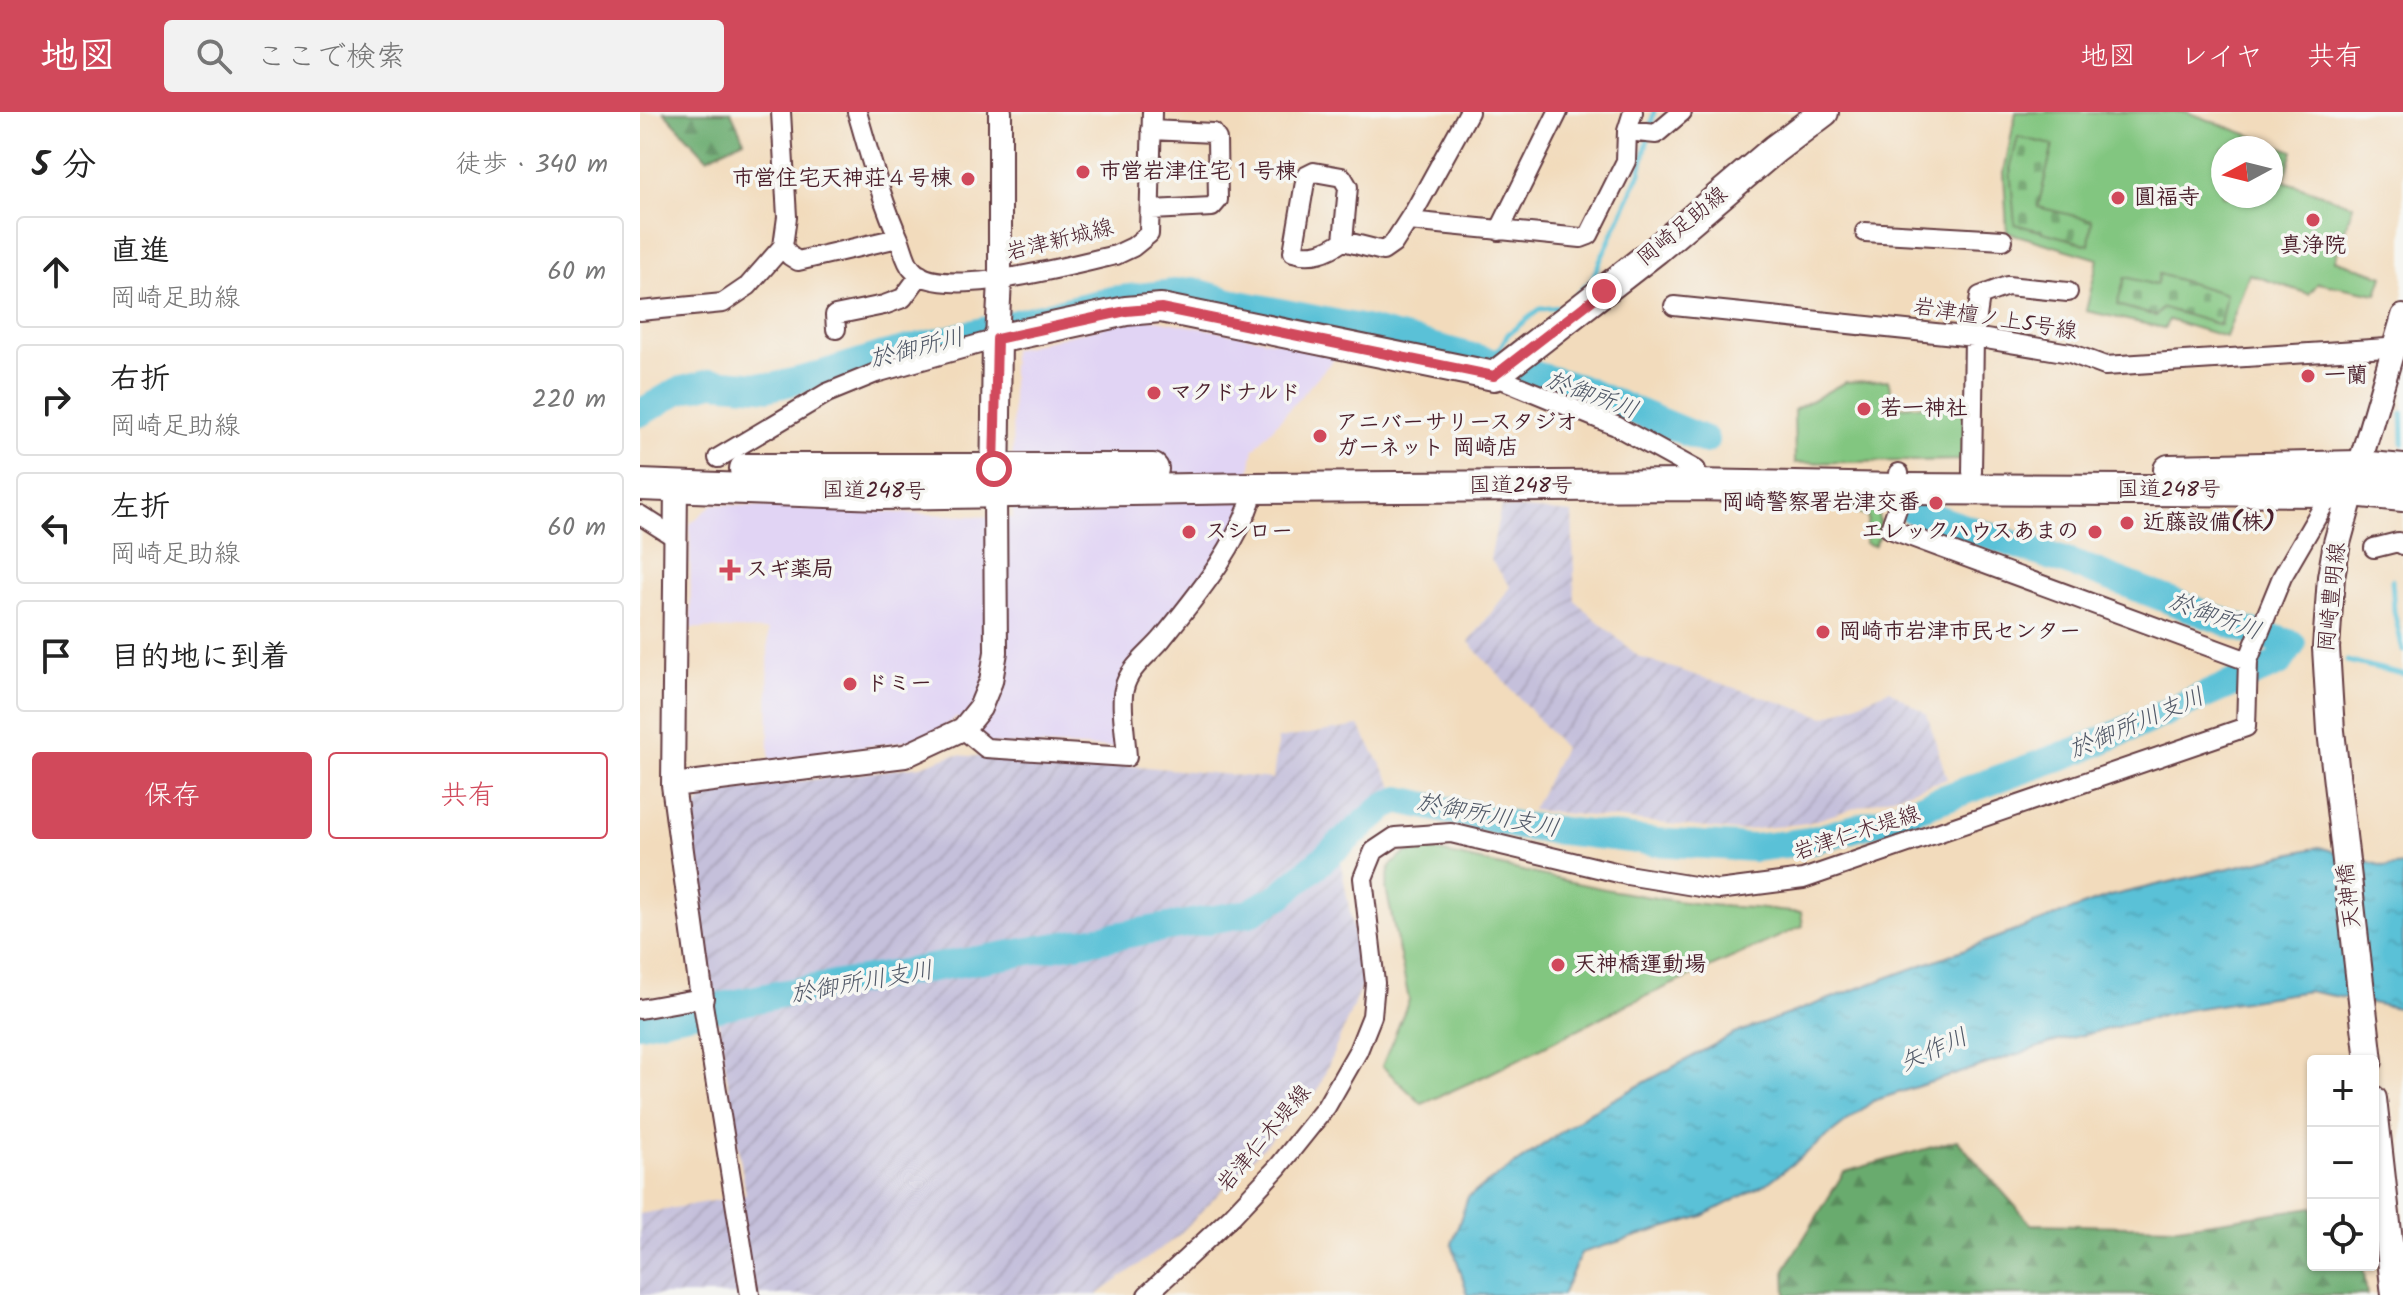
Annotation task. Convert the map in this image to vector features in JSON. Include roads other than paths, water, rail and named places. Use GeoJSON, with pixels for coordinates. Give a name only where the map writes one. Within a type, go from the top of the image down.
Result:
{"type":"FeatureCollection","features":[{"type":"Feature","properties":{"kind":"highway","name":"国道248号"},"geometry":{"type":"LineString","coordinates":[[640,468],[1255,488],[2355,479],[2403,470]]}},
{"type":"Feature","properties":{"kind":"highway","name":"国道248号"},"geometry":{"type":"LineString","coordinates":[[640,485],[880,494],[994,481],[1696,470],[1900,481],[1972,472],[2103,472],[2355,479],[2403,496]]}},
{"type":"Feature","properties":{"kind":"main road","name":"岡崎足助線"},"geometry":{"type":"LineString","coordinates":[[1503,368],[1656,250],[1775,149],[1824,112]]}},
{"type":"Feature","properties":{"kind":"main road"},"geometry":{"type":"LineString","coordinates":[[994,481],[997,339],[1126,311],[1161,308],[1503,368]]}},
{"type":"Feature","properties":{"kind":"main road","name":"岡崎豊明線"},"geometry":{"type":"LineString","coordinates":[[2331,731],[2327,612],[2337,543],[2355,479]]}},
{"type":"Feature","properties":{"kind":"main road","name":"天神橋"},"geometry":{"type":"LineString","coordinates":[[2331,731],[2368,1055]]}},
{"type":"Feature","properties":{"kind":"main road"},"geometry":{"type":"LineString","coordinates":[[2376,1127],[2395,1295]]}},
{"type":"Feature","properties":{"kind":"street"},"geometry":{"type":"LineString","coordinates":[[640,311],[723,303],[748,286],[783,246],[787,217],[781,112]]}},
{"type":"Feature","properties":{"kind":"street"},"geometry":{"type":"LineString","coordinates":[[857,112],[882,201],[912,270],[930,281],[1000,280]]}},
{"type":"Feature","properties":{"kind":"street"},"geometry":{"type":"LineString","coordinates":[[718,458],[827,393],[876,373],[997,339],[1000,112]]}},
{"type":"Feature","properties":{"kind":"street"},"geometry":{"type":"LineString","coordinates":[[1469,112],[1409,221],[1581,238],[1589,235],[1626,161],[1627,131],[1633,112]]}},
{"type":"Feature","properties":{"kind":"street"},"geometry":{"type":"LineString","coordinates":[[1499,231],[1558,112]]}},
{"type":"Feature","properties":{"kind":"street"},"geometry":{"type":"LineString","coordinates":[[1627,131],[1656,134],[1682,112]]}},
{"type":"Feature","properties":{"kind":"street"},"geometry":{"type":"LineString","coordinates":[[1151,210],[1212,207],[1218,200],[1217,139],[1213,133],[1152,121]]}},
{"type":"Feature","properties":{"kind":"street","name":"岩津新城線"},"geometry":{"type":"LineString","coordinates":[[1000,280],[1116,255],[1149,234],[1152,121]]}},
{"type":"Feature","properties":{"kind":"street"},"geometry":{"type":"LineString","coordinates":[[1314,172],[1342,177],[1348,187],[1343,241],[1330,251],[1314,255],[1293,252],[1306,176],[1314,172]]}},
{"type":"Feature","properties":{"kind":"street"},"geometry":{"type":"LineString","coordinates":[[1343,241],[1383,251],[1393,244],[1413,213]]}},
{"type":"Feature","properties":{"kind":"street"},"geometry":{"type":"LineString","coordinates":[[1865,232],[2003,240]]}},
{"type":"Feature","properties":{"kind":"street"},"geometry":{"type":"LineString","coordinates":[[783,246],[798,261],[898,238]]}},
{"type":"Feature","properties":{"kind":"street"},"geometry":{"type":"LineString","coordinates":[[836,329],[835,315],[903,298],[920,275]]}},
{"type":"Feature","properties":{"kind":"street"},"geometry":{"type":"LineString","coordinates":[[1972,472],[1974,337],[1980,296],[2007,286],[2068,292]]}},
{"type":"Feature","properties":{"kind":"street","name":"岩津檀ノ上5号線"},"geometry":{"type":"LineString","coordinates":[[1674,306],[1974,337],[2070,353],[2105,366],[2398,346]]}},
{"type":"Feature","properties":{"kind":"street"},"geometry":{"type":"LineString","coordinates":[[1900,481],[1901,497],[1890,529],[2250,654],[2282,577],[2325,503],[2355,479],[2398,346],[2403,316]]}},
{"type":"Feature","properties":{"kind":"street"},"geometry":{"type":"LineString","coordinates":[[1503,368],[1696,470]]}},
{"type":"Feature","properties":{"kind":"street"},"geometry":{"type":"LineString","coordinates":[[673,785],[905,756],[963,729],[980,708],[991,681],[996,652],[994,481]]}},
{"type":"Feature","properties":{"kind":"street"},"geometry":{"type":"LineString","coordinates":[[676,485],[673,785],[702,998],[750,1295]]}},
{"type":"Feature","properties":{"kind":"street"},"geometry":{"type":"LineString","coordinates":[[963,729],[986,748],[1127,757],[1123,689],[1131,672],[1159,642],[1225,557],[1247,517],[1255,488]]}},
{"type":"Feature","properties":{"kind":"street"},"geometry":{"type":"LineString","coordinates":[[640,515],[676,538]]}},
{"type":"Feature","properties":{"kind":"street"},"geometry":{"type":"LineString","coordinates":[[2374,548],[2398,542],[2403,545]]}},
{"type":"Feature","properties":{"kind":"street","name":"岩津仁木堤線"},"geometry":{"type":"LineString","coordinates":[[1147,1295],[1232,1216],[1278,1167],[1326,1107],[1358,1051],[1372,1016],[1375,983],[1363,878],[1374,851],[1395,837],[1451,833],[1627,875],[1718,890],[1803,879],[2246,727],[2250,654]]}},
{"type":"Feature","properties":{"kind":"street"},"geometry":{"type":"LineString","coordinates":[[640,1009],[702,998]]}},
{"type":"Feature","properties":{"kind":"water","name":"矢作川"},"geometry":{"type":"Polygon","coordinates":[[[2319,847],[2386,867],[2403,865],[2403,1009],[2308,991],[2186,1010],[2058,1041],[1873,1101],[1769,1182],[1703,1216],[1581,1253],[1562,1295],[1468,1295],[1452,1244],[1468,1197],[1590,1112],[1734,1034],[2110,896],[2319,847]]]}},
{"type":"Feature","properties":{"kind":"waterway"},"geometry":{"type":"LineString","coordinates":[[1572,298],[1591,281],[1640,173],[1654,112]]}},
{"type":"Feature","properties":{"kind":"waterway","name":"於御所川"},"geometry":{"type":"LineString","coordinates":[[640,413],[678,391],[713,382],[771,387],[883,355],[1111,300],[1193,291],[1230,302],[1365,329],[1492,362],[1579,388],[1705,440]]}},
{"type":"Feature","properties":{"kind":"waterway"},"geometry":{"type":"LineString","coordinates":[[1492,361],[1508,334],[1540,309],[1561,307]]}},
{"type":"Feature","properties":{"kind":"waterway"},"geometry":{"type":"LineString","coordinates":[[2402,413],[2403,444]]}},
{"type":"Feature","properties":{"kind":"waterway","name":"於御所川支川"},"geometry":{"type":"LineString","coordinates":[[640,1023],[781,994],[1249,913],[1281,895],[1384,807],[1400,800],[1520,826],[1655,842],[1754,848],[1809,841],[1884,820],[2087,747],[2279,663],[2292,644],[2249,631],[2091,570],[1912,510]]}},
{"type":"Feature","properties":{"kind":"waterway"},"geometry":{"type":"LineString","coordinates":[[2392,580],[2394,611],[2403,651]]}},
{"type":"Feature","properties":{"kind":"waterway"},"geometry":{"type":"LineString","coordinates":[[2292,644],[2302,649]]}},
{"type":"Feature","properties":{"kind":"waterway"},"geometry":{"type":"LineString","coordinates":[[2347,661],[2403,674]]}},
{"type":"Feature","properties":{"kind":"place","name":"市営岩津住宅１号棟"},"geometry":{"type":"Point","coordinates":[1083,172]}},
{"type":"Feature","properties":{"kind":"place","name":"市営住宅天神荘４号棟"},"geometry":{"type":"Point","coordinates":[968,179]}},
{"type":"Feature","properties":{"kind":"place","name":"圓福寺"},"geometry":{"type":"Point","coordinates":[2118,198]}},
{"type":"Feature","properties":{"kind":"place","name":"真浄院"},"geometry":{"type":"Point","coordinates":[2313,220]}},
{"type":"Feature","properties":{"kind":"place","name":"一蘭"},"geometry":{"type":"Point","coordinates":[2308,376]}},
{"type":"Feature","properties":{"kind":"place","name":"マクドナルド"},"geometry":{"type":"Point","coordinates":[1154,393]}},
{"type":"Feature","properties":{"kind":"place","name":"若一神社"},"geometry":{"type":"Point","coordinates":[1864,409]}},
{"type":"Feature","properties":{"kind":"place","name":"アニバーサリースタジオ ガーネット 岡崎店"},"geometry":{"type":"Point","coordinates":[1320,436]}},
{"type":"Feature","properties":{"kind":"place","name":"岡崎警察署岩津交番"},"geometry":{"type":"Point","coordinates":[1936,503]}},
{"type":"Feature","properties":{"kind":"place","name":"近藤設備(株)"},"geometry":{"type":"Point","coordinates":[2127,523]}},
{"type":"Feature","properties":{"kind":"place","name":"スシロー"},"geometry":{"type":"Point","coordinates":[1189,532]}},
{"type":"Feature","properties":{"kind":"place","name":"エレックハウスあまの"},"geometry":{"type":"Point","coordinates":[2095,532]}},
{"type":"Feature","properties":{"kind":"place","name":"スギ薬局"},"geometry":{"type":"Point","coordinates":[730,570]}},
{"type":"Feature","properties":{"kind":"place","name":"岡崎市岩津市民センター"},"geometry":{"type":"Point","coordinates":[1823,632]}},
{"type":"Feature","properties":{"kind":"place","name":"ドミー"},"geometry":{"type":"Point","coordinates":[850,684]}},
{"type":"Feature","properties":{"kind":"place","name":"天神橋運動場"},"geometry":{"type":"Point","coordinates":[1558,965]}}]}
